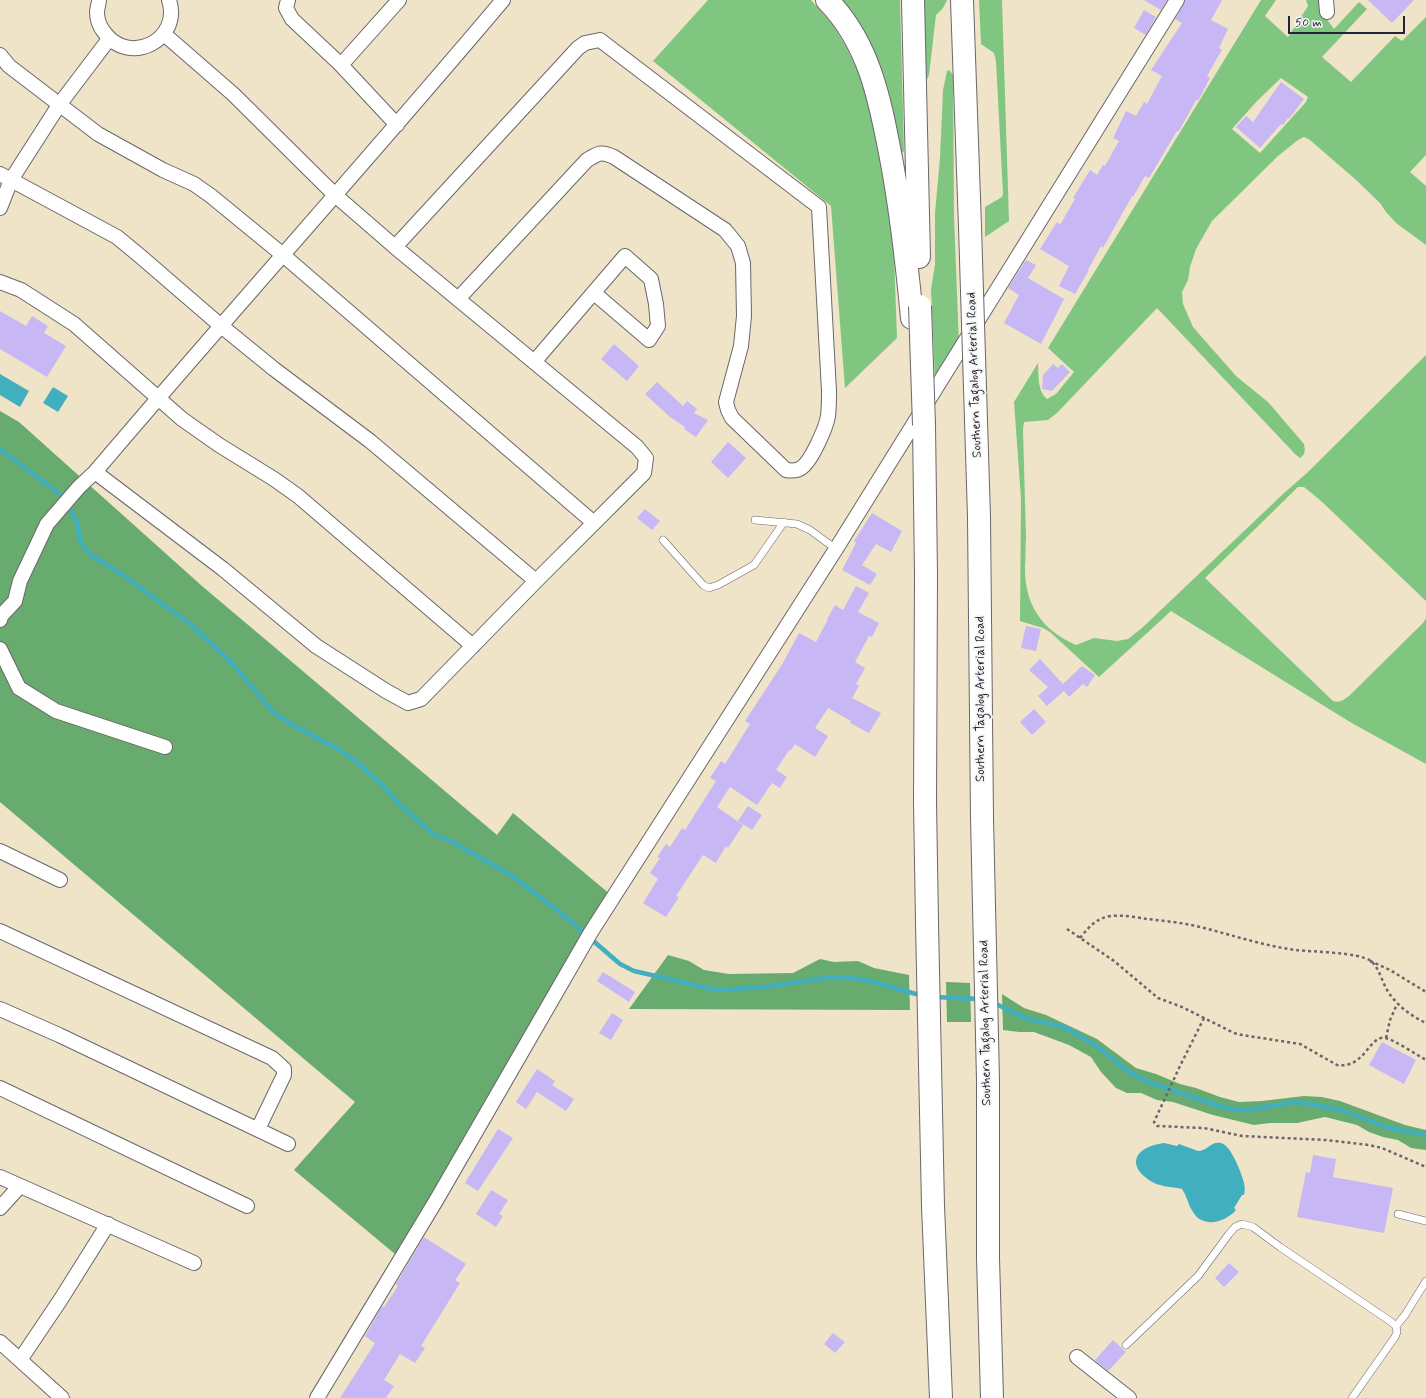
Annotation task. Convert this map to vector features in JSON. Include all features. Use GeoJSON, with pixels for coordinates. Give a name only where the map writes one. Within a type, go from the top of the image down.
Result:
{"type":"FeatureCollection","features":[{"type":"Feature","properties":{"kind":"highway"},"geometry":{"type":"LineString","coordinates":[[827,0],[847,25],[858,42],[876,86],[895,179],[916,312]]}},
{"type":"Feature","properties":{"kind":"highway"},"geometry":{"type":"LineString","coordinates":[[913,0],[916,312],[924,425],[926,575],[925,802],[927,923],[933,1206],[941,1398]]}},
{"type":"Feature","properties":{"kind":"highway","name":"Southern Tagalog Arterial Road"},"geometry":{"type":"LineString","coordinates":[[962,0],[979,517],[982,818],[988,1080],[988,1258],[992,1398]]}},
{"type":"Feature","properties":{"kind":"street"},"geometry":{"type":"LineString","coordinates":[[99,0],[97,12],[100,27],[109,39],[122,47],[138,49],[153,44],[164,34],[170,21],[172,7],[169,0]]}},
{"type":"Feature","properties":{"kind":"street"},"geometry":{"type":"LineString","coordinates":[[288,0],[286,8],[292,19],[341,65],[397,125]]}},
{"type":"Feature","properties":{"kind":"street"},"geometry":{"type":"LineString","coordinates":[[341,65],[399,0]]}},
{"type":"Feature","properties":{"kind":"street"},"geometry":{"type":"LineString","coordinates":[[0,620],[1,616],[15,601],[20,581],[47,524],[78,487],[95,472],[220,325],[397,125],[503,0]]}},
{"type":"Feature","properties":{"kind":"street"},"geometry":{"type":"LineString","coordinates":[[318,1398],[437,1199],[591,932],[836,549],[1177,0]]}},
{"type":"Feature","properties":{"kind":"street"},"geometry":{"type":"LineString","coordinates":[[95,472],[223,569],[316,646],[386,691],[408,703],[420,699],[536,580],[644,473],[646,458],[637,447],[334,195],[233,94],[164,34]]}},
{"type":"Feature","properties":{"kind":"street"},"geometry":{"type":"LineString","coordinates":[[0,208],[6,177],[109,39]]}},
{"type":"Feature","properties":{"kind":"street"},"geometry":{"type":"LineString","coordinates":[[395,247],[578,48],[585,43],[600,40],[819,207],[829,392],[828,418],[823,434],[807,464],[800,469],[793,471],[786,470],[732,418],[726,402],[741,346],[744,316],[743,263],[738,246],[724,230],[614,157],[605,153],[597,154],[587,160],[458,299]]}},
{"type":"Feature","properties":{"kind":"street"},"geometry":{"type":"LineString","coordinates":[[0,55],[9,66],[98,134],[200,188],[211,196],[283,255],[594,523]]}},
{"type":"Feature","properties":{"kind":"street"},"geometry":{"type":"LineString","coordinates":[[6,177],[117,237],[274,369],[370,440],[536,580]]}},
{"type":"Feature","properties":{"kind":"street"},"geometry":{"type":"LineString","coordinates":[[534,362],[594,292],[625,256],[651,279],[656,304],[658,326],[649,340],[594,292]]}},
{"type":"Feature","properties":{"kind":"street"},"geometry":{"type":"LineString","coordinates":[[0,282],[21,290],[74,324],[158,398],[204,435],[298,496],[473,646]]}},
{"type":"Feature","properties":{"kind":"street"},"geometry":{"type":"LineString","coordinates":[[0,649],[19,688],[56,711],[165,747]]}},
{"type":"Feature","properties":{"kind":"street"},"geometry":{"type":"LineString","coordinates":[[0,851],[60,880]]}},
{"type":"Feature","properties":{"kind":"street"},"geometry":{"type":"LineString","coordinates":[[0,931],[272,1058],[284,1069],[284,1074],[258,1129]]}},
{"type":"Feature","properties":{"kind":"street"},"geometry":{"type":"LineString","coordinates":[[0,1009],[59,1035],[288,1144]]}},
{"type":"Feature","properties":{"kind":"street"},"geometry":{"type":"LineString","coordinates":[[0,1088],[247,1206]]}},
{"type":"Feature","properties":{"kind":"street"},"geometry":{"type":"LineString","coordinates":[[0,1177],[194,1263]]}},
{"type":"Feature","properties":{"kind":"street"},"geometry":{"type":"LineString","coordinates":[[0,1208],[20,1186]]}},
{"type":"Feature","properties":{"kind":"street"},"geometry":{"type":"LineString","coordinates":[[20,1360],[61,1299],[108,1224]]}},
{"type":"Feature","properties":{"kind":"street"},"geometry":{"type":"LineString","coordinates":[[0,1342],[62,1398]]}},
{"type":"Feature","properties":{"kind":"street"},"geometry":{"type":"LineString","coordinates":[[1077,1357],[1129,1398]]}},
{"type":"Feature","properties":{"kind":"lane"},"geometry":{"type":"LineString","coordinates":[[755,520],[798,524],[810,530],[836,549]]}},
{"type":"Feature","properties":{"kind":"lane"},"geometry":{"type":"LineString","coordinates":[[663,540],[702,585],[709,588],[718,585],[754,565],[784,522]]}},
{"type":"Feature","properties":{"kind":"lane"},"geometry":{"type":"LineString","coordinates":[[1398,1214],[1426,1221]]}},
{"type":"Feature","properties":{"kind":"lane"},"geometry":{"type":"LineString","coordinates":[[1126,1345],[1198,1276],[1229,1234],[1236,1227],[1242,1224],[1253,1227],[1396,1326],[1397,1332],[1395,1337],[1352,1398]]}},
{"type":"Feature","properties":{"kind":"lane"},"geometry":{"type":"LineString","coordinates":[[1396,1326],[1405,1315],[1426,1281]]}},
{"type":"Feature","properties":{"kind":"path"},"geometry":{"type":"LineString","coordinates":[[1080,938],[1088,928],[1104,917],[1119,916],[1173,922],[1204,928],[1274,946],[1354,956],[1390,970],[1426,992]]}},
{"type":"Feature","properties":{"kind":"path"},"geometry":{"type":"LineString","coordinates":[[1067,929],[1114,961],[1158,998],[1182,1007],[1227,1030],[1242,1035],[1300,1044],[1332,1063],[1343,1066],[1358,1061],[1377,1039],[1386,1038],[1426,1060]]}},
{"type":"Feature","properties":{"kind":"path"},"geometry":{"type":"LineString","coordinates":[[1370,961],[1377,968],[1388,991],[1397,1004],[1426,1023]]}},
{"type":"Feature","properties":{"kind":"path"},"geometry":{"type":"LineString","coordinates":[[1386,1038],[1390,1020],[1397,1004]]}},
{"type":"Feature","properties":{"kind":"path"},"geometry":{"type":"LineString","coordinates":[[1204,1018],[1154,1122],[1157,1126],[1204,1128],[1242,1136],[1326,1140],[1369,1145],[1382,1148],[1426,1168]]}},
{"type":"Feature","properties":{"kind":"green space"},"geometry":{"type":"Polygon","coordinates":[[[708,0],[811,0],[832,24],[845,45],[860,75],[872,112],[882,160],[894,254],[897,338],[845,388],[831,206],[653,61],[708,0]]]}},
{"type":"Feature","properties":{"kind":"green space"},"geometry":{"type":"Polygon","coordinates":[[[835,0],[900,0],[904,151],[901,154],[835,0]]]}},
{"type":"Feature","properties":{"kind":"green space"},"geometry":{"type":"Polygon","coordinates":[[[922,0],[947,0],[943,8],[936,15],[929,75],[925,84],[922,0]]]}},
{"type":"Feature","properties":{"kind":"green space"},"geometry":{"type":"Polygon","coordinates":[[[979,0],[1002,0],[1009,221],[985,237],[985,207],[1002,197],[1003,194],[996,61],[994,53],[981,44],[979,0]]]}},
{"type":"Feature","properties":{"kind":"green space"},"geometry":{"type":"Polygon","coordinates":[[[1261,0],[1276,0],[1265,16],[1288,37],[1308,6],[1306,0],[1321,0],[1326,18],[1334,29],[1359,2],[1367,9],[1322,57],[1351,82],[1395,36],[1402,41],[1426,17],[1426,155],[1410,172],[1426,186],[1426,245],[1396,223],[1380,203],[1355,179],[1310,140],[1304,137],[1278,156],[1212,221],[1196,249],[1190,267],[1188,280],[1182,292],[1183,304],[1193,327],[1236,376],[1268,402],[1304,444],[1305,452],[1303,455],[1300,458],[1295,454],[1157,308],[1057,413],[1048,420],[1024,422],[1023,429],[1026,538],[1025,579],[1031,603],[1037,614],[1053,632],[1076,645],[1094,638],[1117,641],[1128,639],[1142,628],[1308,472],[1426,355],[1426,601],[1320,500],[1304,487],[1298,487],[1205,578],[1335,702],[1341,701],[1349,696],[1423,623],[1426,618],[1426,764],[1350,722],[1171,611],[1099,677],[1050,632],[1043,628],[1020,621],[1021,499],[1014,402],[1038,363],[1040,387],[1047,399],[1056,394],[1074,372],[1048,348],[1261,0]],[[1281,78],[1257,101],[1232,129],[1260,153],[1306,102],[1308,97],[1281,78]]]}},
{"type":"Feature","properties":{"kind":"green space"},"geometry":{"type":"Polygon","coordinates":[[[949,70],[953,75],[954,216],[959,345],[935,379],[931,289],[935,265],[935,213],[940,158],[943,90],[947,71],[949,70]]]}},
{"type":"Feature","properties":{"kind":"green space"},"geometry":{"type":"Polygon","coordinates":[[[0,411],[19,422],[202,586],[497,835],[513,813],[611,895],[395,1254],[294,1170],[355,1102],[0,802],[0,411]]]}},
{"type":"Feature","properties":{"kind":"green space"},"geometry":{"type":"Polygon","coordinates":[[[668,955],[689,961],[704,970],[729,974],[793,973],[820,959],[834,962],[858,961],[874,968],[909,975],[910,1010],[629,1009],[668,955]]]}},
{"type":"Feature","properties":{"kind":"green space"},"geometry":{"type":"Polygon","coordinates":[[[946,982],[970,983],[971,1022],[947,1022],[946,982]]]}},
{"type":"Feature","properties":{"kind":"green space"},"geometry":{"type":"Polygon","coordinates":[[[1002,994],[1024,1008],[1046,1015],[1097,1039],[1136,1068],[1180,1084],[1239,1102],[1304,1096],[1322,1097],[1340,1101],[1405,1125],[1426,1130],[1426,1150],[1411,1148],[1398,1140],[1369,1132],[1357,1125],[1325,1117],[1297,1123],[1270,1123],[1254,1125],[1213,1115],[1173,1102],[1157,1100],[1141,1093],[1127,1093],[1116,1088],[1101,1072],[1091,1057],[1069,1045],[1034,1032],[1003,1030],[1002,994]]]}},
{"type":"Feature","properties":{"kind":"water"},"geometry":{"type":"Polygon","coordinates":[[[0,374],[29,391],[20,407],[0,395],[0,374]]]}},
{"type":"Feature","properties":{"kind":"water"},"geometry":{"type":"Polygon","coordinates":[[[53,387],[68,396],[58,412],[43,403],[53,387]]]}},
{"type":"Feature","properties":{"kind":"water"},"geometry":{"type":"Polygon","coordinates":[[[1164,1143],[1177,1146],[1179,1144],[1198,1151],[1201,1151],[1214,1143],[1221,1143],[1225,1145],[1236,1160],[1244,1184],[1244,1195],[1242,1195],[1234,1208],[1236,1210],[1221,1220],[1214,1222],[1203,1221],[1193,1212],[1182,1189],[1157,1184],[1145,1177],[1139,1171],[1136,1164],[1136,1158],[1145,1149],[1153,1145],[1164,1143]]]}},
{"type":"Feature","properties":{"kind":"building"},"geometry":{"type":"Polygon","coordinates":[[[1144,0],[1167,0],[1161,10],[1144,0]]]}},
{"type":"Feature","properties":{"kind":"building"},"geometry":{"type":"Polygon","coordinates":[[[1185,0],[1222,0],[1211,20],[1228,29],[1219,48],[1222,50],[1207,76],[1210,78],[1198,101],[1196,100],[1179,131],[1177,131],[1149,178],[1145,176],[1133,197],[1132,196],[1103,248],[1101,246],[1075,294],[1059,286],[1069,266],[1040,249],[1057,222],[1060,225],[1075,199],[1073,198],[1090,170],[1097,175],[1103,165],[1105,166],[1119,141],[1113,138],[1126,111],[1136,116],[1144,102],[1147,104],[1162,76],[1151,70],[1182,23],[1175,19],[1185,0]]]}},
{"type":"Feature","properties":{"kind":"building"},"geometry":{"type":"Polygon","coordinates":[[[1368,0],[1414,0],[1392,23],[1368,0]]]}},
{"type":"Feature","properties":{"kind":"building"},"geometry":{"type":"Polygon","coordinates":[[[1144,10],[1156,17],[1146,35],[1134,28],[1144,10]]]}},
{"type":"Feature","properties":{"kind":"building"},"geometry":{"type":"Polygon","coordinates":[[[1281,82],[1304,99],[1289,119],[1288,118],[1283,125],[1281,124],[1260,148],[1236,127],[1246,116],[1253,122],[1281,82]]]}},
{"type":"Feature","properties":{"kind":"building"},"geometry":{"type":"Polygon","coordinates":[[[1026,260],[1036,265],[1028,278],[1064,299],[1041,344],[1004,323],[1019,295],[1008,288],[1026,260]]]}},
{"type":"Feature","properties":{"kind":"building"},"geometry":{"type":"Polygon","coordinates":[[[0,311],[26,326],[32,316],[48,326],[44,333],[66,346],[47,377],[0,349],[0,311]]]}},
{"type":"Feature","properties":{"kind":"building"},"geometry":{"type":"Polygon","coordinates":[[[614,344],[639,366],[627,381],[601,359],[614,344]]]}},
{"type":"Feature","properties":{"kind":"building"},"geometry":{"type":"Polygon","coordinates":[[[1053,364],[1058,368],[1062,364],[1070,372],[1052,391],[1042,389],[1043,375],[1053,364]]]}},
{"type":"Feature","properties":{"kind":"building"},"geometry":{"type":"Polygon","coordinates":[[[657,382],[683,406],[687,401],[697,409],[694,413],[708,420],[696,437],[684,429],[685,427],[670,417],[645,394],[657,382]]]}},
{"type":"Feature","properties":{"kind":"building"},"geometry":{"type":"Polygon","coordinates":[[[728,442],[746,458],[728,478],[711,462],[728,442]]]}},
{"type":"Feature","properties":{"kind":"building"},"geometry":{"type":"Polygon","coordinates":[[[645,509],[660,521],[652,530],[637,518],[645,509]]]}},
{"type":"Feature","properties":{"kind":"building"},"geometry":{"type":"Polygon","coordinates":[[[872,513],[902,531],[891,552],[876,544],[862,565],[877,574],[870,585],[842,570],[856,543],[854,541],[872,513]]]}},
{"type":"Feature","properties":{"kind":"building"},"geometry":{"type":"Polygon","coordinates":[[[856,586],[869,593],[858,612],[879,623],[872,637],[869,636],[855,662],[865,668],[856,684],[859,686],[852,698],[881,713],[869,733],[850,723],[851,721],[828,708],[815,728],[828,736],[815,757],[795,744],[790,751],[789,750],[776,770],[787,777],[780,788],[772,783],[757,805],[730,787],[717,807],[743,825],[728,848],[726,846],[716,863],[703,855],[676,896],[679,897],[666,917],[643,903],[658,879],[650,873],[660,858],[657,857],[666,844],[670,847],[682,828],[685,830],[716,781],[710,778],[721,761],[725,764],[750,724],[745,721],[783,663],[799,633],[816,642],[835,605],[843,610],[856,586]]]}},
{"type":"Feature","properties":{"kind":"building"},"geometry":{"type":"Polygon","coordinates":[[[1026,626],[1041,629],[1036,651],[1021,648],[1026,626]]]}},
{"type":"Feature","properties":{"kind":"building"},"geometry":{"type":"Polygon","coordinates":[[[1040,659],[1063,684],[1082,666],[1095,675],[1087,687],[1083,684],[1069,697],[1064,691],[1047,706],[1038,696],[1048,687],[1029,670],[1040,659]]]}},
{"type":"Feature","properties":{"kind":"building"},"geometry":{"type":"Polygon","coordinates":[[[1034,709],[1046,722],[1032,735],[1020,722],[1034,709]]]}},
{"type":"Feature","properties":{"kind":"building"},"geometry":{"type":"Polygon","coordinates":[[[748,806],[762,815],[752,830],[738,821],[748,806]]]}},
{"type":"Feature","properties":{"kind":"building"},"geometry":{"type":"Polygon","coordinates":[[[603,972],[635,992],[629,1002],[597,981],[603,972]]]}},
{"type":"Feature","properties":{"kind":"building"},"geometry":{"type":"Polygon","coordinates":[[[612,1013],[623,1020],[611,1040],[599,1033],[612,1013]]]}},
{"type":"Feature","properties":{"kind":"building"},"geometry":{"type":"Polygon","coordinates":[[[1382,1042],[1416,1060],[1404,1084],[1369,1065],[1382,1042]]]}},
{"type":"Feature","properties":{"kind":"building"},"geometry":{"type":"Polygon","coordinates":[[[537,1069],[555,1081],[552,1085],[574,1099],[566,1111],[537,1092],[526,1109],[516,1102],[537,1069]]]}},
{"type":"Feature","properties":{"kind":"building"},"geometry":{"type":"Polygon","coordinates":[[[498,1129],[513,1138],[478,1191],[465,1183],[498,1129]]]}},
{"type":"Feature","properties":{"kind":"building"},"geometry":{"type":"Polygon","coordinates":[[[1313,1155],[1336,1159],[1333,1177],[1393,1188],[1384,1233],[1297,1217],[1306,1172],[1310,1173],[1313,1155]]]}},
{"type":"Feature","properties":{"kind":"building"},"geometry":{"type":"Polygon","coordinates":[[[491,1190],[508,1200],[499,1214],[503,1216],[496,1227],[476,1214],[491,1190]]]}},
{"type":"Feature","properties":{"kind":"building"},"geometry":{"type":"Polygon","coordinates":[[[424,1237],[466,1264],[455,1280],[460,1283],[421,1346],[425,1348],[415,1363],[400,1354],[384,1380],[394,1386],[386,1398],[340,1398],[375,1343],[365,1336],[382,1306],[384,1307],[398,1286],[396,1284],[424,1237]]]}},
{"type":"Feature","properties":{"kind":"building"},"geometry":{"type":"Polygon","coordinates":[[[1229,1263],[1239,1272],[1224,1287],[1215,1278],[1229,1263]]]}},
{"type":"Feature","properties":{"kind":"building"},"geometry":{"type":"Polygon","coordinates":[[[833,1333],[845,1342],[835,1353],[824,1344],[833,1333]]]}},
{"type":"Feature","properties":{"kind":"building"},"geometry":{"type":"Polygon","coordinates":[[[1113,1340],[1126,1352],[1108,1371],[1095,1360],[1113,1340]]]}},
{"type":"Feature","properties":{"kind":"waterway"},"geometry":{"type":"LineString","coordinates":[[0,449],[60,494],[78,523],[79,538],[91,555],[123,575],[187,621],[231,662],[273,712],[291,724],[338,749],[357,762],[383,786],[400,805],[433,834],[453,842],[511,875],[561,913],[620,964],[634,971],[717,990],[763,987],[826,978],[852,978],[870,981],[923,995]]}},
{"type":"Feature","properties":{"kind":"waterway"},"geometry":{"type":"LineString","coordinates":[[934,997],[981,999]]}},
{"type":"Feature","properties":{"kind":"waterway"},"geometry":{"type":"LineString","coordinates":[[992,1002],[1025,1018],[1064,1027],[1098,1047],[1125,1069],[1145,1081],[1225,1108],[1247,1110],[1295,1102],[1344,1111],[1386,1127],[1426,1135]]}}]}
